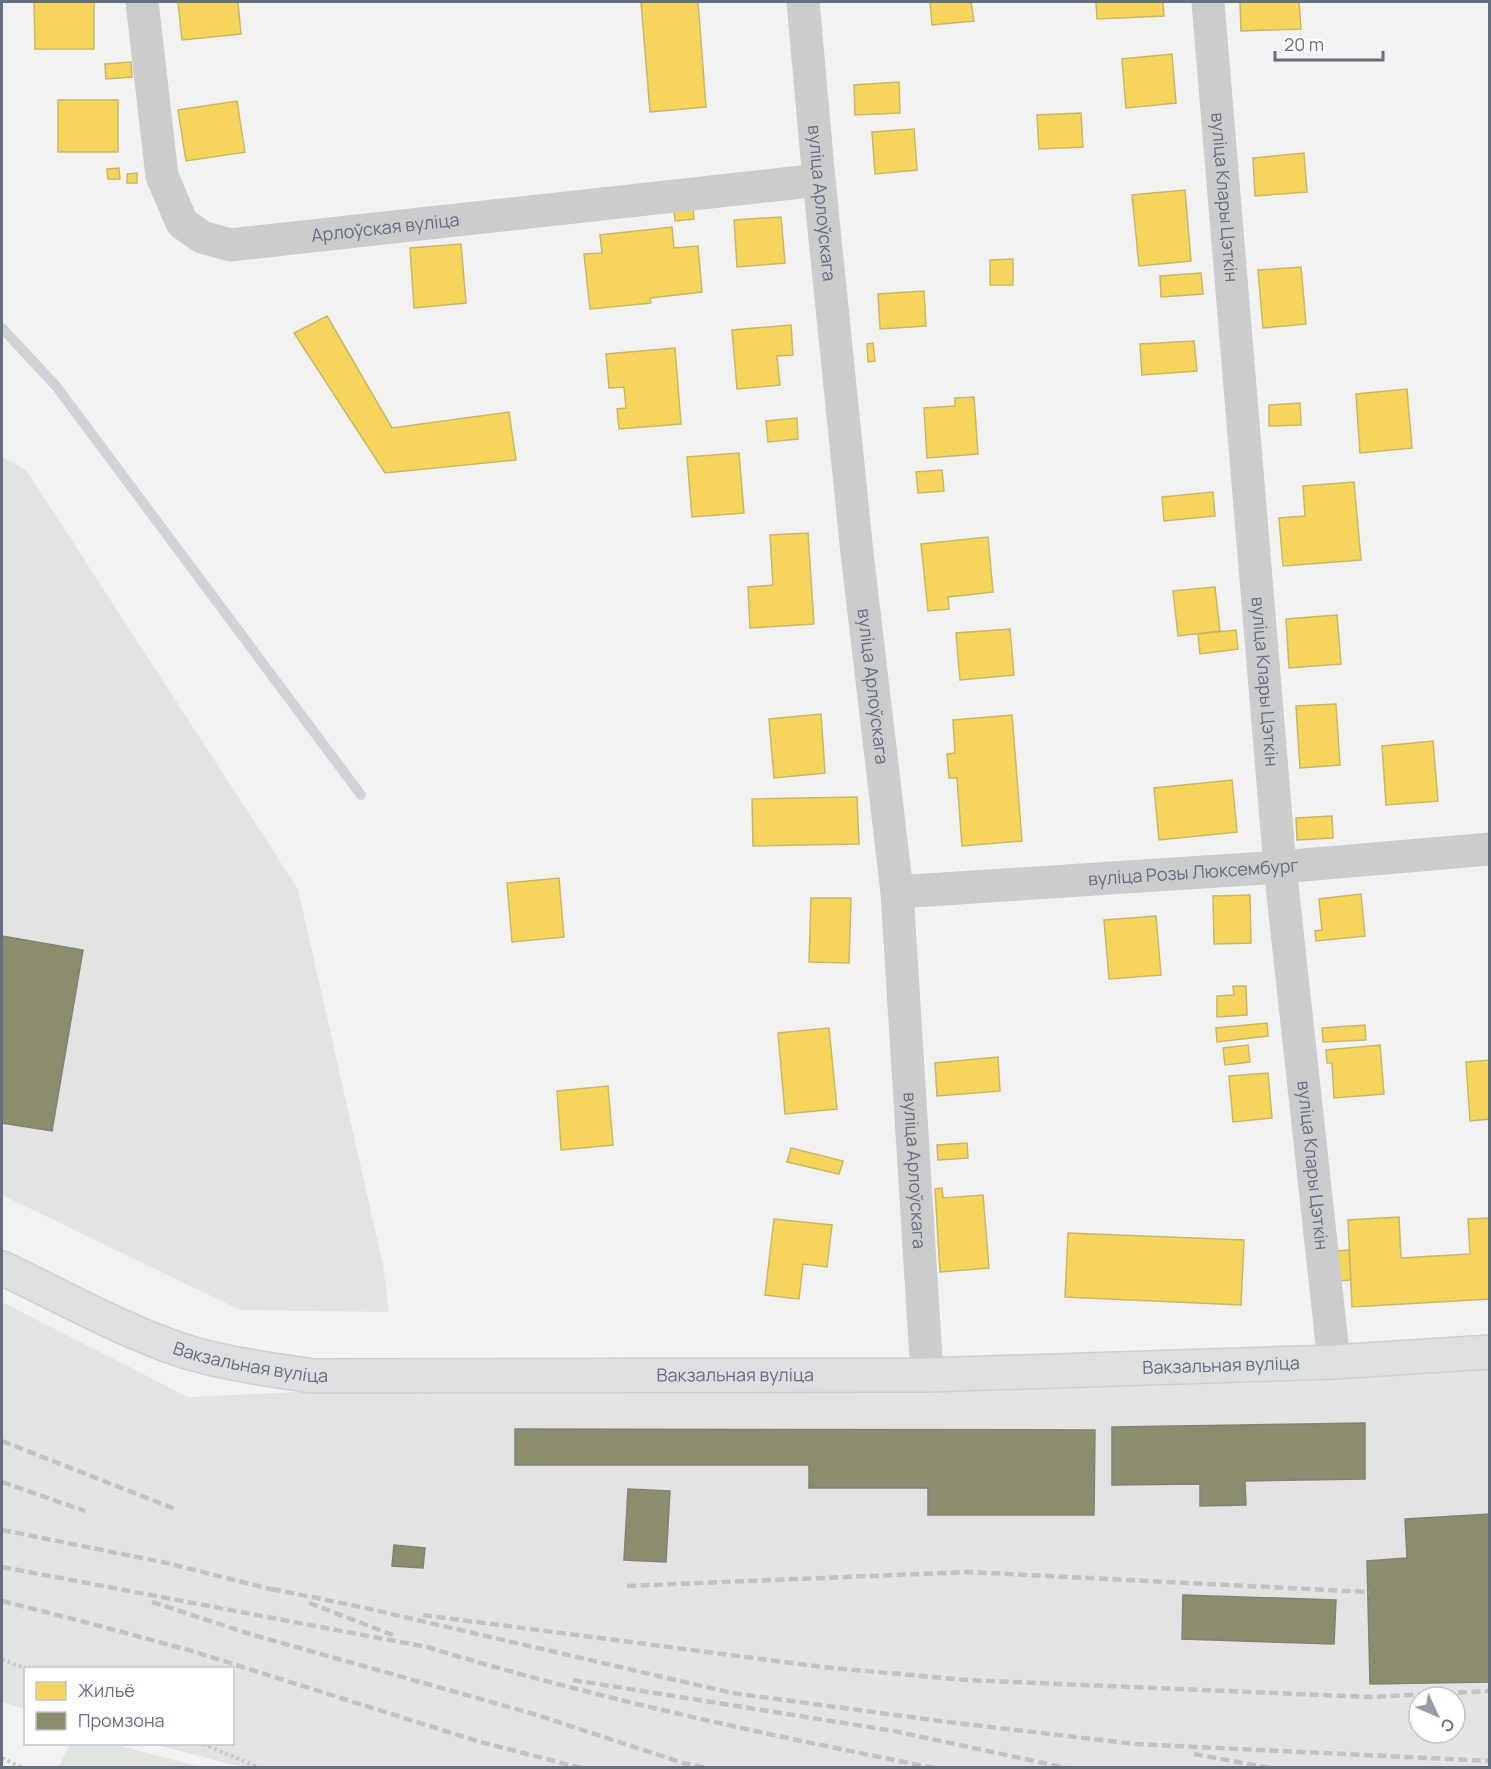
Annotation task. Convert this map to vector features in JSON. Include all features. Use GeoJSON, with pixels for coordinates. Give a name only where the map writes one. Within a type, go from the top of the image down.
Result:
{"type":"FeatureCollection","features":[{"type":"Feature","properties":{"kind":"main road","name":"Вакзальная вуліца"},"geometry":{"type":"LineString","coordinates":[[2,1268],[135,1333],[182,1350],[222,1362],[312,1376],[927,1375],[1334,1362],[1490,1352]]}},
{"type":"Feature","properties":{"kind":"street","name":"Арлоўская вуліца"},"geometry":{"type":"LineString","coordinates":[[142,2],[162,176],[182,223],[202,237],[230,245],[819,180]]}},
{"type":"Feature","properties":{"kind":"street","name":"вуліца Арлоўскага"},"geometry":{"type":"LineString","coordinates":[[803,2],[857,553],[897,892],[927,1375]]}},
{"type":"Feature","properties":{"kind":"street","name":"вуліца Клары Цэткін"},"geometry":{"type":"LineString","coordinates":[[1208,2],[1280,867],[1334,1362]]}},
{"type":"Feature","properties":{"kind":"street","name":"вуліца Розы Люксембург"},"geometry":{"type":"LineString","coordinates":[[897,892],[1280,867],[1490,849]]}},
{"type":"Feature","properties":{"kind":"path"},"geometry":{"type":"LineString","coordinates":[[2,1659],[24,1668]]}},
{"type":"Feature","properties":{"kind":"path"},"geometry":{"type":"LineString","coordinates":[[208,1745],[260,1767]]}},
{"type":"Feature","properties":{"kind":"path"},"geometry":{"type":"LineString","coordinates":[[2,1758],[22,1767]]}},
{"type":"Feature","properties":{"kind":"shaded area"},"geometry":{"type":"Polygon","coordinates":[[[2,457],[26,470],[298,889],[383,1265],[389,1312],[240,1310],[2,1195],[2,457]]]}},
{"type":"Feature","properties":{"kind":"shaded area"},"geometry":{"type":"Polygon","coordinates":[[[2,1302],[188,1397],[1489,1337],[1489,1767],[242,1767],[157,1745],[234,1745],[234,1667],[24,1667],[24,1709],[2,1702],[2,1302]]]}},
{"type":"Feature","properties":{"kind":"shaded area"},"geometry":{"type":"Polygon","coordinates":[[[70,1745],[117,1745],[201,1767],[59,1767],[70,1745]]]}},
{"type":"Feature","properties":{"kind":"building: Жильё"},"geometry":{"type":"Polygon","coordinates":[[[34,2],[94,2],[94,49],[35,49],[34,2]]]}},
{"type":"Feature","properties":{"kind":"building: Жильё"},"geometry":{"type":"Polygon","coordinates":[[[178,2],[238,2],[241,34],[182,40],[178,2]]]}},
{"type":"Feature","properties":{"kind":"building: Жильё"},"geometry":{"type":"Polygon","coordinates":[[[641,2],[698,2],[706,107],[650,112],[641,2]]]}},
{"type":"Feature","properties":{"kind":"building: Жильё"},"geometry":{"type":"Polygon","coordinates":[[[930,2],[971,2],[974,21],[932,25],[930,2]]]}},
{"type":"Feature","properties":{"kind":"building: Жильё"},"geometry":{"type":"Polygon","coordinates":[[[1096,2],[1163,2],[1164,16],[1097,19],[1096,2]]]}},
{"type":"Feature","properties":{"kind":"building: Жильё"},"geometry":{"type":"Polygon","coordinates":[[[1240,2],[1299,2],[1301,29],[1241,31],[1240,2]]]}},
{"type":"Feature","properties":{"kind":"building: Жильё"},"geometry":{"type":"Polygon","coordinates":[[[1172,54],[1176,103],[1126,108],[1122,59],[1172,54]]]}},
{"type":"Feature","properties":{"kind":"building: Жильё"},"geometry":{"type":"Polygon","coordinates":[[[131,62],[132,77],[106,79],[105,64],[131,62]]]}},
{"type":"Feature","properties":{"kind":"building: Жильё"},"geometry":{"type":"Polygon","coordinates":[[[899,82],[900,113],[855,115],[854,85],[899,82]]]}},
{"type":"Feature","properties":{"kind":"building: Жильё"},"geometry":{"type":"Polygon","coordinates":[[[58,100],[118,100],[118,152],[58,152],[58,100]]]}},
{"type":"Feature","properties":{"kind":"building: Жильё"},"geometry":{"type":"Polygon","coordinates":[[[237,101],[245,152],[186,161],[178,110],[237,101]]]}},
{"type":"Feature","properties":{"kind":"building: Жильё"},"geometry":{"type":"Polygon","coordinates":[[[1081,113],[1083,147],[1039,149],[1037,115],[1081,113]]]}},
{"type":"Feature","properties":{"kind":"building: Жильё"},"geometry":{"type":"Polygon","coordinates":[[[914,129],[917,170],[875,174],[872,132],[914,129]]]}},
{"type":"Feature","properties":{"kind":"building: Жильё"},"geometry":{"type":"Polygon","coordinates":[[[1304,153],[1307,192],[1255,196],[1253,158],[1304,153]]]}},
{"type":"Feature","properties":{"kind":"building: Жильё"},"geometry":{"type":"Polygon","coordinates":[[[119,168],[120,179],[108,179],[107,169],[119,168]]]}},
{"type":"Feature","properties":{"kind":"building: Жильё"},"geometry":{"type":"Polygon","coordinates":[[[137,173],[137,183],[127,183],[127,174],[137,173]]]}},
{"type":"Feature","properties":{"kind":"building: Жильё"},"geometry":{"type":"Polygon","coordinates":[[[1185,190],[1191,261],[1139,266],[1132,195],[1185,190]]]}},
{"type":"Feature","properties":{"kind":"building: Жильё"},"geometry":{"type":"Polygon","coordinates":[[[693,208],[694,219],[675,221],[674,210],[693,208]]]}},
{"type":"Feature","properties":{"kind":"building: Жильё"},"geometry":{"type":"Polygon","coordinates":[[[781,217],[785,263],[737,267],[734,220],[781,217]]]}},
{"type":"Feature","properties":{"kind":"building: Жильё"},"geometry":{"type":"Polygon","coordinates":[[[672,227],[674,248],[698,246],[702,292],[650,298],[651,303],[590,309],[584,254],[602,253],[600,235],[672,227]]]}},
{"type":"Feature","properties":{"kind":"building: Жильё"},"geometry":{"type":"Polygon","coordinates":[[[461,244],[466,303],[414,308],[410,248],[461,244]]]}},
{"type":"Feature","properties":{"kind":"building: Жильё"},"geometry":{"type":"Polygon","coordinates":[[[1013,259],[1013,285],[990,285],[990,260],[1013,259]]]}},
{"type":"Feature","properties":{"kind":"building: Жильё"},"geometry":{"type":"Polygon","coordinates":[[[1301,267],[1306,324],[1263,328],[1258,270],[1301,267]]]}},
{"type":"Feature","properties":{"kind":"building: Жильё"},"geometry":{"type":"Polygon","coordinates":[[[1201,273],[1203,294],[1161,297],[1160,276],[1201,273]]]}},
{"type":"Feature","properties":{"kind":"building: Жильё"},"geometry":{"type":"Polygon","coordinates":[[[924,291],[926,326],[880,329],[878,294],[924,291]]]}},
{"type":"Feature","properties":{"kind":"building: Жильё"},"geometry":{"type":"Polygon","coordinates":[[[327,316],[392,428],[509,412],[516,460],[385,473],[294,333],[327,316]]]}},
{"type":"Feature","properties":{"kind":"building: Жильё"},"geometry":{"type":"Polygon","coordinates":[[[791,325],[793,355],[777,356],[780,385],[737,389],[732,330],[791,325]]]}},
{"type":"Feature","properties":{"kind":"building: Жильё"},"geometry":{"type":"Polygon","coordinates":[[[1194,341],[1197,371],[1142,375],[1140,344],[1194,341]]]}},
{"type":"Feature","properties":{"kind":"building: Жильё"},"geometry":{"type":"Polygon","coordinates":[[[873,343],[875,361],[868,362],[867,344],[873,343]]]}},
{"type":"Feature","properties":{"kind":"building: Жильё"},"geometry":{"type":"Polygon","coordinates":[[[675,348],[681,424],[619,429],[617,409],[626,408],[624,387],[609,388],[606,354],[675,348]]]}},
{"type":"Feature","properties":{"kind":"building: Жильё"},"geometry":{"type":"Polygon","coordinates":[[[1407,389],[1412,448],[1360,453],[1356,394],[1407,389]]]}},
{"type":"Feature","properties":{"kind":"building: Жильё"},"geometry":{"type":"Polygon","coordinates":[[[974,397],[978,454],[927,458],[924,408],[955,406],[955,398],[974,397]]]}},
{"type":"Feature","properties":{"kind":"building: Жильё"},"geometry":{"type":"Polygon","coordinates":[[[1300,403],[1301,425],[1269,426],[1269,405],[1300,403]]]}},
{"type":"Feature","properties":{"kind":"building: Жильё"},"geometry":{"type":"Polygon","coordinates":[[[797,418],[798,439],[768,442],[766,421],[797,418]]]}},
{"type":"Feature","properties":{"kind":"building: Жильё"},"geometry":{"type":"Polygon","coordinates":[[[739,453],[744,513],[692,517],[687,457],[739,453]]]}},
{"type":"Feature","properties":{"kind":"building: Жильё"},"geometry":{"type":"Polygon","coordinates":[[[942,470],[944,491],[918,493],[916,472],[942,470]]]}},
{"type":"Feature","properties":{"kind":"building: Жильё"},"geometry":{"type":"Polygon","coordinates":[[[1354,482],[1361,560],[1283,566],[1279,518],[1305,516],[1303,486],[1354,482]]]}},
{"type":"Feature","properties":{"kind":"building: Жильё"},"geometry":{"type":"Polygon","coordinates":[[[1213,492],[1215,516],[1164,521],[1162,497],[1213,492]]]}},
{"type":"Feature","properties":{"kind":"building: Жильё"},"geometry":{"type":"Polygon","coordinates":[[[808,533],[814,624],[750,628],[748,587],[773,585],[770,535],[808,533]]]}},
{"type":"Feature","properties":{"kind":"building: Жильё"},"geometry":{"type":"Polygon","coordinates":[[[988,537],[993,592],[948,597],[949,609],[928,611],[921,544],[988,537]]]}},
{"type":"Feature","properties":{"kind":"building: Жильё"},"geometry":{"type":"Polygon","coordinates":[[[1215,587],[1220,631],[1178,636],[1173,591],[1215,587]]]}},
{"type":"Feature","properties":{"kind":"building: Жильё"},"geometry":{"type":"Polygon","coordinates":[[[1337,615],[1341,664],[1289,668],[1286,619],[1337,615]]]}},
{"type":"Feature","properties":{"kind":"building: Жильё"},"geometry":{"type":"Polygon","coordinates":[[[1010,629],[1014,675],[960,680],[956,633],[1010,629]]]}},
{"type":"Feature","properties":{"kind":"building: Жильё"},"geometry":{"type":"Polygon","coordinates":[[[1236,630],[1238,649],[1200,654],[1198,634],[1236,630]]]}},
{"type":"Feature","properties":{"kind":"building: Жильё"},"geometry":{"type":"Polygon","coordinates":[[[1336,704],[1340,765],[1300,768],[1296,706],[1336,704]]]}},
{"type":"Feature","properties":{"kind":"building: Жильё"},"geometry":{"type":"Polygon","coordinates":[[[821,714],[825,773],[774,778],[769,719],[821,714]]]}},
{"type":"Feature","properties":{"kind":"building: Жильё"},"geometry":{"type":"Polygon","coordinates":[[[1012,715],[1022,841],[962,846],[957,778],[949,778],[947,754],[955,753],[953,720],[1012,715]]]}},
{"type":"Feature","properties":{"kind":"building: Жильё"},"geometry":{"type":"Polygon","coordinates":[[[1433,741],[1438,801],[1386,805],[1382,746],[1433,741]]]}},
{"type":"Feature","properties":{"kind":"building: Жильё"},"geometry":{"type":"Polygon","coordinates":[[[1232,780],[1237,832],[1159,840],[1154,788],[1232,780]]]}},
{"type":"Feature","properties":{"kind":"building: Жильё"},"geometry":{"type":"Polygon","coordinates":[[[857,797],[859,844],[753,846],[752,799],[857,797]]]}},
{"type":"Feature","properties":{"kind":"building: Жильё"},"geometry":{"type":"Polygon","coordinates":[[[1332,816],[1333,838],[1297,840],[1296,818],[1332,816]]]}},
{"type":"Feature","properties":{"kind":"building: Жильё"},"geometry":{"type":"Polygon","coordinates":[[[559,878],[564,937],[512,942],[507,883],[559,878]]]}},
{"type":"Feature","properties":{"kind":"building: Жильё"},"geometry":{"type":"Polygon","coordinates":[[[1361,894],[1365,936],[1316,941],[1315,931],[1322,930],[1319,899],[1361,894]]]}},
{"type":"Feature","properties":{"kind":"building: Жильё"},"geometry":{"type":"Polygon","coordinates":[[[1250,895],[1251,943],[1214,944],[1213,896],[1250,895]]]}},
{"type":"Feature","properties":{"kind":"building: Жильё"},"geometry":{"type":"Polygon","coordinates":[[[811,898],[851,898],[849,963],[809,962],[811,898]]]}},
{"type":"Feature","properties":{"kind":"building: Жильё"},"geometry":{"type":"Polygon","coordinates":[[[1156,916],[1161,975],[1109,979],[1104,920],[1156,916]]]}},
{"type":"Feature","properties":{"kind":"building: Жильё"},"geometry":{"type":"Polygon","coordinates":[[[1233,986],[1246,986],[1247,1015],[1217,1017],[1217,996],[1234,995],[1233,986]]]}},
{"type":"Feature","properties":{"kind":"building: Жильё"},"geometry":{"type":"Polygon","coordinates":[[[1267,1023],[1268,1036],[1217,1042],[1216,1028],[1267,1023]]]}},
{"type":"Feature","properties":{"kind":"building: Жильё"},"geometry":{"type":"Polygon","coordinates":[[[1365,1025],[1366,1040],[1323,1042],[1322,1028],[1365,1025]]]}},
{"type":"Feature","properties":{"kind":"building: Жильё"},"geometry":{"type":"Polygon","coordinates":[[[829,1028],[837,1109],[785,1114],[778,1033],[829,1028]]]}},
{"type":"Feature","properties":{"kind":"building: Жильё"},"geometry":{"type":"Polygon","coordinates":[[[1248,1045],[1250,1062],[1225,1065],[1223,1048],[1248,1045]]]}},
{"type":"Feature","properties":{"kind":"building: Жильё"},"geometry":{"type":"Polygon","coordinates":[[[1380,1045],[1384,1094],[1334,1098],[1332,1063],[1327,1063],[1326,1050],[1380,1045]]]}},
{"type":"Feature","properties":{"kind":"building: Жильё"},"geometry":{"type":"Polygon","coordinates":[[[998,1057],[1000,1091],[937,1096],[935,1063],[998,1057]]]}},
{"type":"Feature","properties":{"kind":"building: Жильё"},"geometry":{"type":"Polygon","coordinates":[[[1490,1060],[1490,1119],[1470,1121],[1466,1062],[1490,1060]]]}},
{"type":"Feature","properties":{"kind":"building: Жильё"},"geometry":{"type":"Polygon","coordinates":[[[1268,1073],[1272,1118],[1233,1122],[1229,1076],[1268,1073]]]}},
{"type":"Feature","properties":{"kind":"building: Жильё"},"geometry":{"type":"Polygon","coordinates":[[[608,1086],[613,1145],[561,1150],[557,1091],[608,1086]]]}},
{"type":"Feature","properties":{"kind":"building: Жильё"},"geometry":{"type":"Polygon","coordinates":[[[967,1143],[968,1158],[938,1160],[937,1145],[967,1143]]]}},
{"type":"Feature","properties":{"kind":"building: Жильё"},"geometry":{"type":"Polygon","coordinates":[[[791,1148],[843,1161],[839,1174],[787,1162],[791,1148]]]}},
{"type":"Feature","properties":{"kind":"building: Жильё"},"geometry":{"type":"Polygon","coordinates":[[[942,1188],[943,1198],[983,1195],[989,1268],[940,1272],[935,1189],[942,1188]]]}},
{"type":"Feature","properties":{"kind":"building: Жильё"},"geometry":{"type":"Polygon","coordinates":[[[1399,1217],[1401,1258],[1470,1254],[1468,1219],[1490,1218],[1490,1299],[1352,1307],[1348,1220],[1399,1217]]]}},
{"type":"Feature","properties":{"kind":"building: Жильё"},"geometry":{"type":"Polygon","coordinates":[[[774,1219],[832,1225],[827,1267],[803,1264],[799,1299],[765,1295],[774,1219]]]}},
{"type":"Feature","properties":{"kind":"building: Жильё"},"geometry":{"type":"Polygon","coordinates":[[[1068,1233],[1244,1240],[1241,1305],[1065,1297],[1068,1233]]]}},
{"type":"Feature","properties":{"kind":"building: Жильё"},"geometry":{"type":"Polygon","coordinates":[[[1349,1250],[1351,1280],[1339,1281],[1336,1251],[1349,1250]]]}},
{"type":"Feature","properties":{"kind":"building: Промзона"},"geometry":{"type":"Polygon","coordinates":[[[2,936],[83,950],[52,1131],[2,1123],[2,936]]]}},
{"type":"Feature","properties":{"kind":"building: Промзона"},"geometry":{"type":"Polygon","coordinates":[[[1365,1423],[1365,1479],[1245,1481],[1246,1505],[1200,1506],[1200,1484],[1112,1485],[1112,1427],[1365,1423]]]}},
{"type":"Feature","properties":{"kind":"building: Промзона"},"geometry":{"type":"Polygon","coordinates":[[[515,1429],[1095,1430],[1094,1515],[928,1515],[928,1488],[809,1488],[809,1465],[515,1465],[515,1429]]]}},
{"type":"Feature","properties":{"kind":"building: Промзона"},"geometry":{"type":"Polygon","coordinates":[[[628,1489],[670,1491],[666,1562],[624,1560],[628,1489]]]}},
{"type":"Feature","properties":{"kind":"building: Промзона"},"geometry":{"type":"Polygon","coordinates":[[[1490,1514],[1490,1682],[1370,1684],[1367,1561],[1407,1558],[1405,1519],[1490,1514]]]}},
{"type":"Feature","properties":{"kind":"building: Промзона"},"geometry":{"type":"Polygon","coordinates":[[[394,1545],[425,1548],[423,1568],[392,1566],[394,1545]]]}},
{"type":"Feature","properties":{"kind":"building: Промзона"},"geometry":{"type":"Polygon","coordinates":[[[1183,1595],[1336,1600],[1334,1644],[1182,1639],[1183,1595]]]}},
{"type":"Feature","properties":{"kind":"waterway"},"geometry":{"type":"LineString","coordinates":[[2,328],[56,386],[361,795]]}},
{"type":"Feature","properties":{"kind":"railway"},"geometry":{"type":"LineString","coordinates":[[2,1441],[175,1509]]}},
{"type":"Feature","properties":{"kind":"railway"},"geometry":{"type":"LineString","coordinates":[[2,1482],[85,1511]]}},
{"type":"Feature","properties":{"kind":"railway"},"geometry":{"type":"LineString","coordinates":[[2,1530],[167,1563],[278,1591]]}},
{"type":"Feature","properties":{"kind":"railway"},"geometry":{"type":"LineString","coordinates":[[2,1567],[427,1647],[616,1699],[934,1768]]}},
{"type":"Feature","properties":{"kind":"railway"},"geometry":{"type":"LineString","coordinates":[[627,1586],[968,1572],[1369,1592]]}},
{"type":"Feature","properties":{"kind":"railway"},"geometry":{"type":"LineString","coordinates":[[272,1589],[361,1607],[732,1693],[1135,1744],[1490,1761]]}},
{"type":"Feature","properties":{"kind":"railway"},"geometry":{"type":"LineString","coordinates":[[2,1601],[192,1651],[477,1741],[581,1768]]}},
{"type":"Feature","properties":{"kind":"railway"},"geometry":{"type":"LineString","coordinates":[[152,1602],[250,1634],[537,1715],[683,1763],[706,1768]]}},
{"type":"Feature","properties":{"kind":"railway"},"geometry":{"type":"LineString","coordinates":[[309,1603],[393,1635]]}},
{"type":"Feature","properties":{"kind":"railway"},"geometry":{"type":"LineString","coordinates":[[423,1615],[822,1667],[966,1680],[1370,1697],[1490,1691]]}},
{"type":"Feature","properties":{"kind":"railway"},"geometry":{"type":"LineString","coordinates":[[573,1680],[894,1731],[1067,1768]]}},
{"type":"Feature","properties":{"kind":"railway"},"geometry":{"type":"LineString","coordinates":[[1194,1754],[1270,1768]]}}]}
